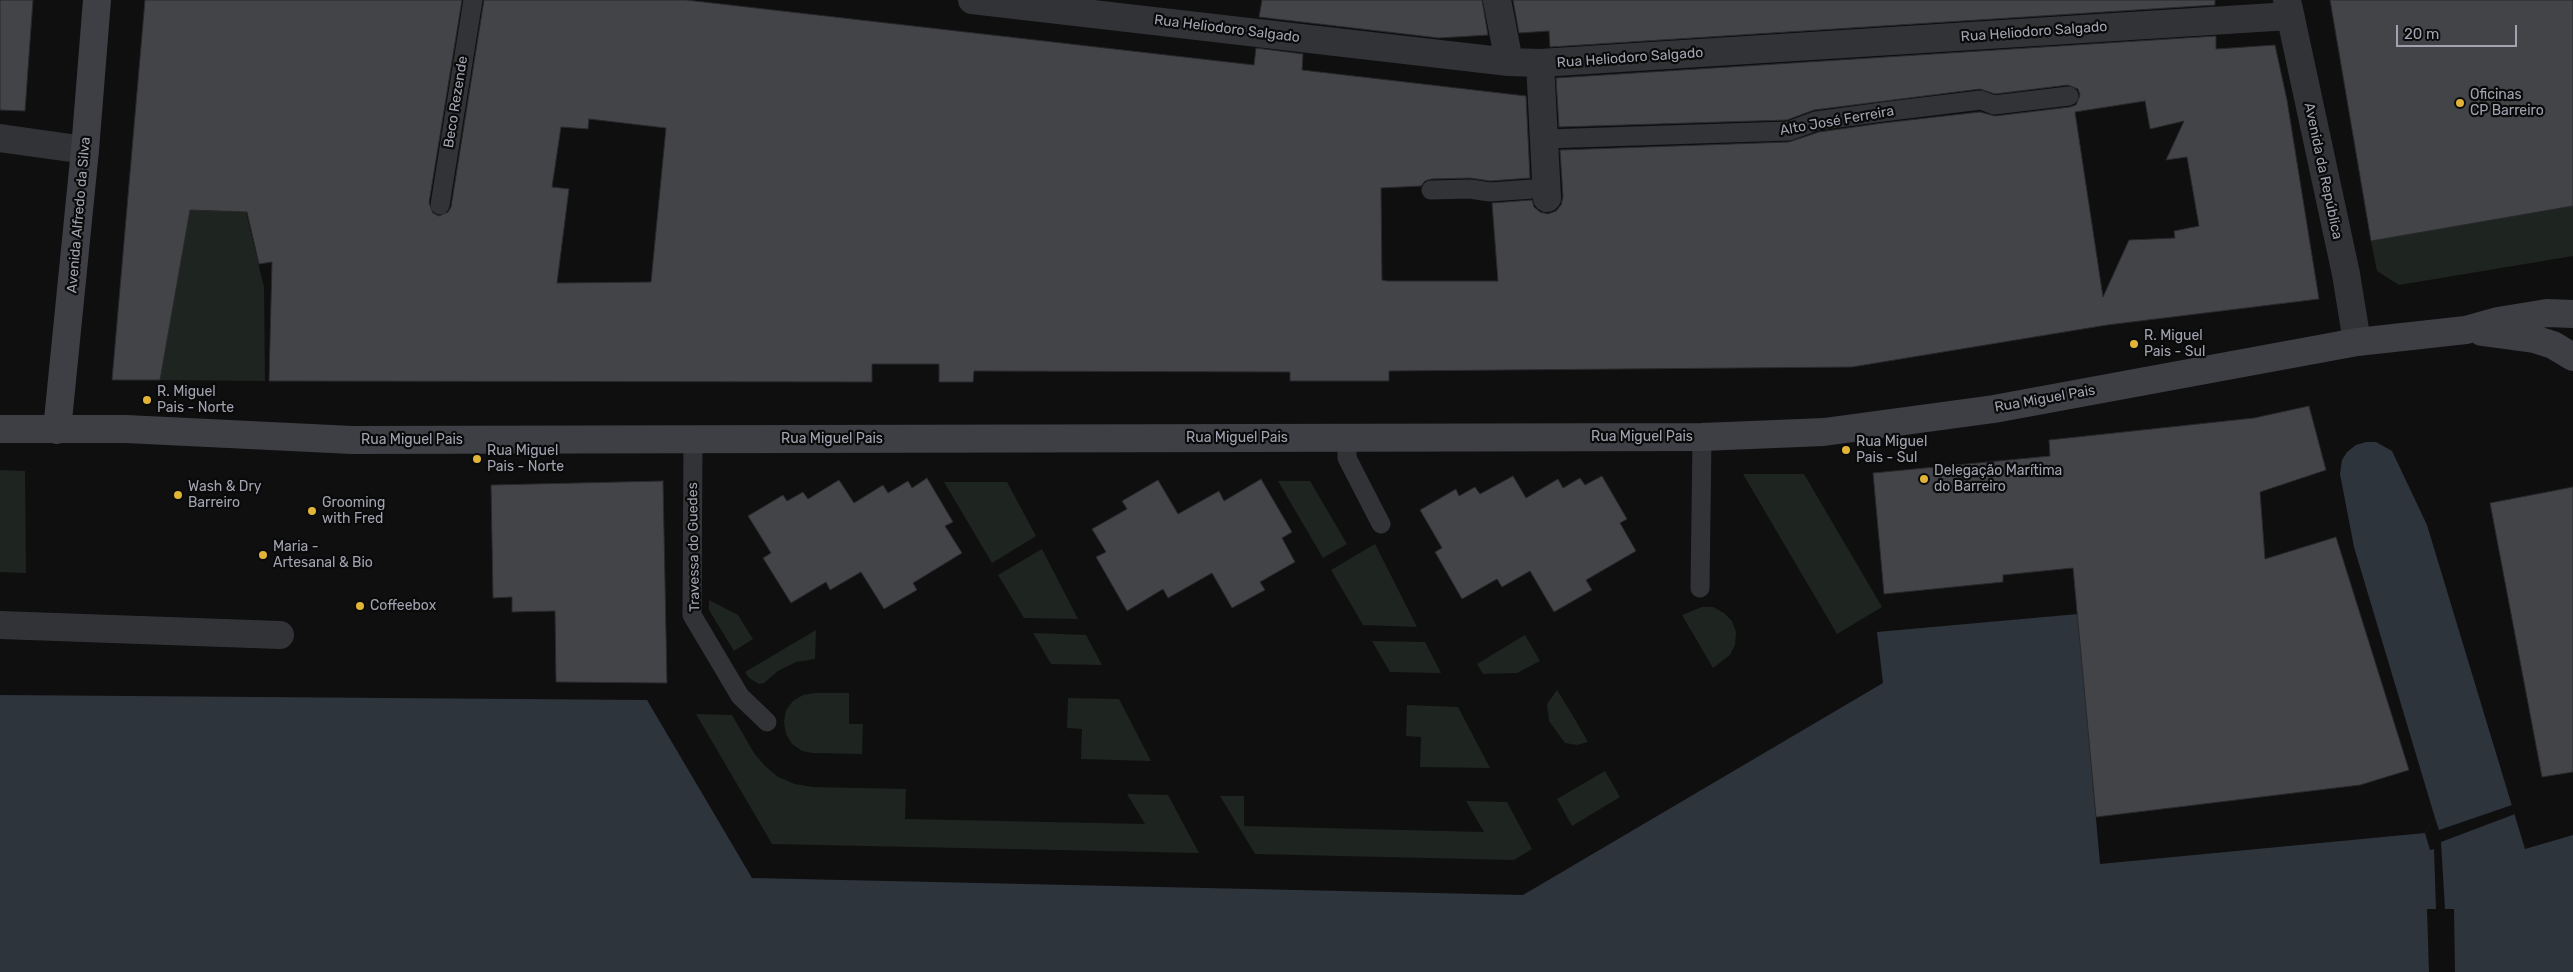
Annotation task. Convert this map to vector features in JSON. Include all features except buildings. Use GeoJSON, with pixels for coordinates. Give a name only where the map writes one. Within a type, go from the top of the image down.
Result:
{"type":"FeatureCollection","features":[{"type":"Feature","properties":{"kind":"street","name":"Avenida Alfredo da Silva"},"geometry":{"type":"LineString","coordinates":[[57,430],[85,150],[97,0]]}},
{"type":"Feature","properties":{"kind":"street","name":"Rua Heliodoro Salgado"},"geometry":{"type":"LineString","coordinates":[[972,0],[1509,62],[1540,63],[2288,8]]}},
{"type":"Feature","properties":{"kind":"street"},"geometry":{"type":"LineString","coordinates":[[1497,0],[1509,62]]}},
{"type":"Feature","properties":{"kind":"street","name":"Avenida da República"},"geometry":{"type":"LineString","coordinates":[[2288,8],[2346,274],[2357,342]]}},
{"type":"Feature","properties":{"kind":"street"},"geometry":{"type":"LineString","coordinates":[[1540,63],[1547,193]]}},
{"type":"Feature","properties":{"kind":"street"},"geometry":{"type":"LineString","coordinates":[[0,138],[85,150]]}},
{"type":"Feature","properties":{"kind":"street","name":"Rua Miguel Pais"},"geometry":{"type":"LineString","coordinates":[[0,428],[57,430],[126,429],[352,440],[1702,437],[1824,432],[1994,409],[2357,342],[2466,330],[2547,313],[2573,314]]}},
{"type":"Feature","properties":{"kind":"street","name":"Rua Miguel Pais"},"geometry":{"type":"LineString","coordinates":[[2466,330],[2497,332],[2534,340],[2553,345],[2573,357]]}},
{"type":"Feature","properties":{"kind":"street"},"geometry":{"type":"LineString","coordinates":[[0,626],[280,635]]}},
{"type":"Feature","properties":{"kind":"lane","name":"Beco Rezende"},"geometry":{"type":"LineString","coordinates":[[440,205],[473,0]]}},
{"type":"Feature","properties":{"kind":"lane","name":"Alto José Ferreira"},"geometry":{"type":"LineString","coordinates":[[1544,140],[1789,131],[1816,121],[1882,112],[1981,100],[1994,105],[2069,96]]}},
{"type":"Feature","properties":{"kind":"lane"},"geometry":{"type":"LineString","coordinates":[[1431,190],[1470,189],[1490,192],[1547,193]]}},
{"type":"Feature","properties":{"kind":"lane"},"geometry":{"type":"LineString","coordinates":[[1700,588],[1702,437]]}},
{"type":"Feature","properties":{"kind":"lane"},"geometry":{"type":"LineString","coordinates":[[1347,438],[1346,458],[1381,524]]}},
{"type":"Feature","properties":{"kind":"lane","name":"Travessa do Guedes"},"geometry":{"type":"LineString","coordinates":[[693,439],[692,615],[740,696],[767,722]]}},
{"type":"Feature","properties":{"kind":"shaded area"},"geometry":{"type":"Polygon","coordinates":[[[2573,206],[2573,256],[2399,285],[2377,271],[2371,241],[2573,206]]]}},
{"type":"Feature","properties":{"kind":"shaded area"},"geometry":{"type":"Polygon","coordinates":[[[189,210],[246,212],[264,287],[265,381],[160,380],[189,210]]]}},
{"type":"Feature","properties":{"kind":"shaded area"},"geometry":{"type":"Polygon","coordinates":[[[2376,442],[2392,451],[2427,525],[2525,849],[2573,835],[2573,972],[0,972],[0,695],[647,700],[752,878],[1523,895],[1883,683],[1877,632],[2078,614],[2100,864],[2425,833],[2435,818],[2354,547],[2340,474],[2342,460],[2347,452],[2356,445],[2376,442]]]}},
{"type":"Feature","properties":{"kind":"shaded area"},"geometry":{"type":"Polygon","coordinates":[[[0,470],[25,471],[26,573],[0,572],[0,470]]]}},
{"type":"Feature","properties":{"kind":"shaded area"},"geometry":{"type":"Polygon","coordinates":[[[1743,474],[1804,474],[1882,607],[1837,634],[1743,474]]]}},
{"type":"Feature","properties":{"kind":"shaded area"},"geometry":{"type":"Polygon","coordinates":[[[1278,481],[1310,481],[1347,544],[1323,558],[1278,481]]]}},
{"type":"Feature","properties":{"kind":"shaded area"},"geometry":{"type":"Polygon","coordinates":[[[944,482],[1007,482],[1036,536],[992,563],[944,482]]]}},
{"type":"Feature","properties":{"kind":"shaded area"},"geometry":{"type":"Polygon","coordinates":[[[1375,544],[1417,627],[1363,625],[1331,570],[1375,544]]]}},
{"type":"Feature","properties":{"kind":"shaded area"},"geometry":{"type":"Polygon","coordinates":[[[1042,549],[1078,619],[1024,618],[998,575],[1042,549]]]}},
{"type":"Feature","properties":{"kind":"shaded area"},"geometry":{"type":"Polygon","coordinates":[[[709,600],[738,615],[753,639],[734,651],[709,610],[709,600]]]}},
{"type":"Feature","properties":{"kind":"shaded area"},"geometry":{"type":"Polygon","coordinates":[[[1702,607],[1713,607],[1724,613],[1732,621],[1736,632],[1735,645],[1730,655],[1713,668],[1682,615],[1702,607]]]}},
{"type":"Feature","properties":{"kind":"shaded area"},"geometry":{"type":"Polygon","coordinates":[[[816,630],[815,659],[796,662],[778,671],[764,683],[759,684],[749,678],[745,672],[816,630]]]}},
{"type":"Feature","properties":{"kind":"shaded area"},"geometry":{"type":"Polygon","coordinates":[[[1033,633],[1086,635],[1102,665],[1051,664],[1033,633]]]}},
{"type":"Feature","properties":{"kind":"shaded area"},"geometry":{"type":"Polygon","coordinates":[[[1525,635],[1540,661],[1517,673],[1483,674],[1477,664],[1525,635]]]}},
{"type":"Feature","properties":{"kind":"shaded area"},"geometry":{"type":"Polygon","coordinates":[[[1372,641],[1425,642],[1441,673],[1390,672],[1372,641]]]}},
{"type":"Feature","properties":{"kind":"shaded area"},"geometry":{"type":"Polygon","coordinates":[[[1557,690],[1588,742],[1577,745],[1565,743],[1549,721],[1547,704],[1557,690]]]}},
{"type":"Feature","properties":{"kind":"shaded area"},"geometry":{"type":"Polygon","coordinates":[[[849,693],[849,724],[863,724],[862,754],[813,753],[802,751],[792,744],[786,734],[784,722],[786,710],[793,701],[803,695],[849,693]]]}},
{"type":"Feature","properties":{"kind":"shaded area"},"geometry":{"type":"Polygon","coordinates":[[[1068,698],[1119,699],[1151,761],[1081,759],[1082,729],[1067,728],[1068,698]]]}},
{"type":"Feature","properties":{"kind":"shaded area"},"geometry":{"type":"Polygon","coordinates":[[[1407,705],[1458,707],[1490,768],[1420,767],[1421,737],[1406,736],[1407,705]]]}},
{"type":"Feature","properties":{"kind":"shaded area"},"geometry":{"type":"Polygon","coordinates":[[[696,714],[732,715],[754,753],[765,766],[778,777],[795,784],[812,787],[906,789],[905,819],[1145,824],[1127,794],[1168,795],[1199,853],[772,844],[696,714]]]}},
{"type":"Feature","properties":{"kind":"shaded area"},"geometry":{"type":"Polygon","coordinates":[[[1605,771],[1620,797],[1572,826],[1557,799],[1605,771]]]}},
{"type":"Feature","properties":{"kind":"shaded area"},"geometry":{"type":"Polygon","coordinates":[[[1220,796],[1244,796],[1244,826],[1484,832],[1466,801],[1507,802],[1532,849],[1514,860],[1255,854],[1220,796]]]}},
{"type":"Feature","properties":{"kind":"pier"},"geometry":{"type":"Polygon","coordinates":[[[2512,805],[2515,814],[2441,842],[2445,909],[2454,909],[2455,972],[2429,972],[2427,909],[2436,909],[2434,849],[2430,850],[2425,833],[2435,818],[2439,830],[2512,805]]]}},
{"type":"Feature","properties":{"kind":"place","name":"Oficinas CP Barreiro"},"geometry":{"type":"Point","coordinates":[2460,103]}},
{"type":"Feature","properties":{"kind":"place","name":"R. Miguel Pais - Sul"},"geometry":{"type":"Point","coordinates":[2134,344]}},
{"type":"Feature","properties":{"kind":"place","name":"R. Miguel Pais - Norte"},"geometry":{"type":"Point","coordinates":[147,400]}},
{"type":"Feature","properties":{"kind":"place","name":"Rua Miguel Pais - Sul"},"geometry":{"type":"Point","coordinates":[1846,450]}},
{"type":"Feature","properties":{"kind":"place","name":"Rua Miguel Pais - Norte"},"geometry":{"type":"Point","coordinates":[477,459]}},
{"type":"Feature","properties":{"kind":"place","name":"Delegação Marítima do Barreiro"},"geometry":{"type":"Point","coordinates":[1924,479]}},
{"type":"Feature","properties":{"kind":"place","name":"Wash & Dry Barreiro"},"geometry":{"type":"Point","coordinates":[178,495]}},
{"type":"Feature","properties":{"kind":"place","name":"Grooming with Fred"},"geometry":{"type":"Point","coordinates":[312,511]}},
{"type":"Feature","properties":{"kind":"place","name":"Maria - Artesanal & Bio"},"geometry":{"type":"Point","coordinates":[263,555]}},
{"type":"Feature","properties":{"kind":"place","name":"Coffeebox"},"geometry":{"type":"Point","coordinates":[360,606]}}]}
